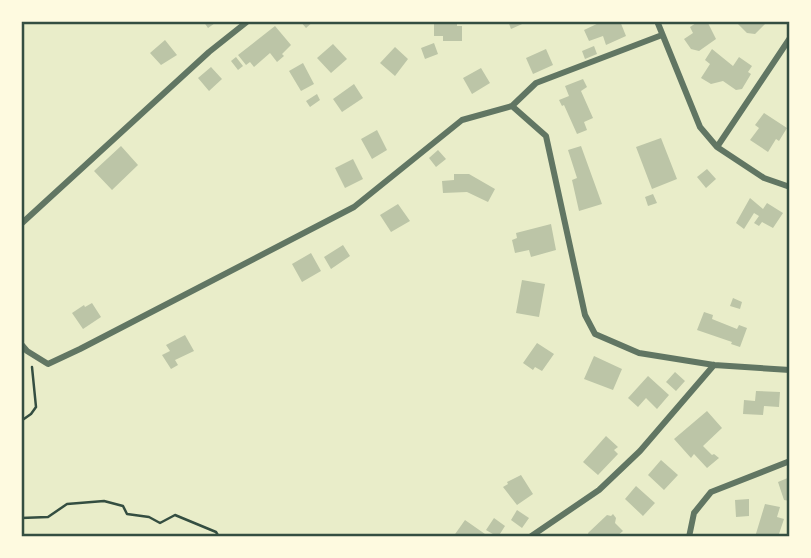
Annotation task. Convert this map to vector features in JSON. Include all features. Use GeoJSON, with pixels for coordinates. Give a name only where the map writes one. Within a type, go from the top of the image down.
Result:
{"type":"FeatureCollection","features":[{"type":"Feature","properties":{"kind":"street"},"geometry":{"type":"LineString","coordinates":[[21,224],[209,52],[248,21]]}},
{"type":"Feature","properties":{"kind":"street"},"geometry":{"type":"LineString","coordinates":[[657,21],[700,127],[717,147],[764,178],[790,187]]}},
{"type":"Feature","properties":{"kind":"street"},"geometry":{"type":"LineString","coordinates":[[21,344],[31,354],[48,363],[80,349],[354,206],[462,120],[512,106],[536,83],[662,35]]}},
{"type":"Feature","properties":{"kind":"street"},"geometry":{"type":"LineString","coordinates":[[717,147],[790,38]]}},
{"type":"Feature","properties":{"kind":"street"},"geometry":{"type":"LineString","coordinates":[[512,106],[546,136],[585,315],[596,334],[639,353],[714,365],[790,370]]}},
{"type":"Feature","properties":{"kind":"street"},"geometry":{"type":"LineString","coordinates":[[530,537],[599,490],[640,451],[714,365]]}},
{"type":"Feature","properties":{"kind":"street"},"geometry":{"type":"LineString","coordinates":[[689,537],[694,513],[711,492],[790,461]]}},
{"type":"Feature","properties":{"kind":"path"},"geometry":{"type":"LineString","coordinates":[[21,421],[36,407],[31,354]]}},
{"type":"Feature","properties":{"kind":"path"},"geometry":{"type":"LineString","coordinates":[[21,518],[48,517],[67,504],[104,500],[123,506],[127,514],[149,517],[160,523],[175,515],[216,532],[219,537]]}},
{"type":"Feature","properties":{"kind":"building"},"geometry":{"type":"Polygon","coordinates":[[[203,21],[218,21],[208,28],[203,21]]]}},
{"type":"Feature","properties":{"kind":"building"},"geometry":{"type":"Polygon","coordinates":[[[300,21],[314,21],[306,28],[300,21]]]}},
{"type":"Feature","properties":{"kind":"building"},"geometry":{"type":"Polygon","coordinates":[[[434,21],[457,21],[457,26],[462,26],[462,41],[443,41],[443,36],[434,36],[434,21]]]}},
{"type":"Feature","properties":{"kind":"building"},"geometry":{"type":"Polygon","coordinates":[[[508,21],[529,21],[511,29],[508,21]]]}},
{"type":"Feature","properties":{"kind":"building"},"geometry":{"type":"Polygon","coordinates":[[[603,21],[620,21],[626,36],[606,45],[603,36],[589,41],[584,30],[603,21]]]}},
{"type":"Feature","properties":{"kind":"building"},"geometry":{"type":"Polygon","coordinates":[[[699,21],[707,21],[716,39],[699,51],[691,49],[684,39],[693,33],[690,27],[699,21]]]}},
{"type":"Feature","properties":{"kind":"building"},"geometry":{"type":"Polygon","coordinates":[[[735,21],[767,22],[755,34],[747,33],[735,21]]]}},
{"type":"Feature","properties":{"kind":"building"},"geometry":{"type":"Polygon","coordinates":[[[275,26],[291,45],[282,54],[284,56],[277,62],[270,53],[254,67],[250,62],[246,65],[238,55],[275,26]]]}},
{"type":"Feature","properties":{"kind":"building"},"geometry":{"type":"Polygon","coordinates":[[[165,40],[177,55],[161,65],[150,53],[165,40]]]}},
{"type":"Feature","properties":{"kind":"building"},"geometry":{"type":"Polygon","coordinates":[[[434,43],[438,54],[425,59],[421,48],[434,43]]]}},
{"type":"Feature","properties":{"kind":"building"},"geometry":{"type":"Polygon","coordinates":[[[333,44],[347,59],[331,73],[317,58],[333,44]]]}},
{"type":"Feature","properties":{"kind":"building"},"geometry":{"type":"Polygon","coordinates":[[[594,46],[597,54],[585,59],[582,51],[594,46]]]}},
{"type":"Feature","properties":{"kind":"building"},"geometry":{"type":"Polygon","coordinates":[[[395,47],[408,59],[395,76],[380,63],[395,47]]]}},
{"type":"Feature","properties":{"kind":"building"},"geometry":{"type":"Polygon","coordinates":[[[546,49],[553,65],[533,74],[526,58],[546,49]]]}},
{"type":"Feature","properties":{"kind":"building"},"geometry":{"type":"Polygon","coordinates":[[[712,49],[733,66],[739,57],[752,66],[748,72],[751,74],[742,89],[736,90],[723,81],[711,84],[701,78],[710,64],[705,60],[712,49]]]}},
{"type":"Feature","properties":{"kind":"building"},"geometry":{"type":"Polygon","coordinates":[[[236,57],[243,66],[238,70],[231,61],[236,57]]]}},
{"type":"Feature","properties":{"kind":"building"},"geometry":{"type":"Polygon","coordinates":[[[303,63],[314,84],[301,91],[289,71],[303,63]]]}},
{"type":"Feature","properties":{"kind":"building"},"geometry":{"type":"Polygon","coordinates":[[[211,67],[222,79],[209,91],[198,78],[211,67]]]}},
{"type":"Feature","properties":{"kind":"building"},"geometry":{"type":"Polygon","coordinates":[[[481,68],[490,83],[472,94],[463,78],[481,68]]]}},
{"type":"Feature","properties":{"kind":"building"},"geometry":{"type":"Polygon","coordinates":[[[583,79],[587,87],[581,91],[593,118],[584,122],[587,130],[577,134],[559,100],[569,96],[565,86],[583,79]]]}},
{"type":"Feature","properties":{"kind":"building"},"geometry":{"type":"Polygon","coordinates":[[[354,84],[363,98],[342,112],[333,99],[354,84]]]}},
{"type":"Feature","properties":{"kind":"building"},"geometry":{"type":"Polygon","coordinates":[[[317,94],[320,100],[310,107],[306,101],[317,94]]]}},
{"type":"Feature","properties":{"kind":"building"},"geometry":{"type":"Polygon","coordinates":[[[764,113],[787,128],[768,152],[750,140],[759,128],[755,125],[764,113]]]}},
{"type":"Feature","properties":{"kind":"building"},"geometry":{"type":"Polygon","coordinates":[[[377,130],[387,150],[372,159],[361,139],[377,130]]]}},
{"type":"Feature","properties":{"kind":"building"},"geometry":{"type":"Polygon","coordinates":[[[661,138],[677,179],[652,189],[636,147],[661,138]]]}},
{"type":"Feature","properties":{"kind":"building"},"geometry":{"type":"Polygon","coordinates":[[[121,146],[138,165],[112,190],[94,171],[121,146]]]}},
{"type":"Feature","properties":{"kind":"building"},"geometry":{"type":"Polygon","coordinates":[[[581,146],[602,204],[579,211],[572,180],[577,178],[568,150],[581,146]]]}},
{"type":"Feature","properties":{"kind":"building"},"geometry":{"type":"Polygon","coordinates":[[[438,150],[446,159],[436,167],[429,158],[438,150]]]}},
{"type":"Feature","properties":{"kind":"building"},"geometry":{"type":"Polygon","coordinates":[[[353,159],[363,179],[345,188],[335,168],[353,159]]]}},
{"type":"Feature","properties":{"kind":"building"},"geometry":{"type":"Polygon","coordinates":[[[707,169],[716,179],[706,188],[697,177],[707,169]]]}},
{"type":"Feature","properties":{"kind":"building"},"geometry":{"type":"Polygon","coordinates":[[[454,174],[469,174],[495,189],[488,202],[467,192],[443,193],[442,181],[454,180],[454,174]]]}},
{"type":"Feature","properties":{"kind":"building"},"geometry":{"type":"Polygon","coordinates":[[[653,194],[657,203],[648,206],[645,197],[653,194]]]}},
{"type":"Feature","properties":{"kind":"building"},"geometry":{"type":"Polygon","coordinates":[[[750,198],[763,209],[767,203],[783,213],[773,228],[762,222],[759,226],[754,223],[759,216],[754,213],[744,229],[736,223],[750,198]]]}},
{"type":"Feature","properties":{"kind":"building"},"geometry":{"type":"Polygon","coordinates":[[[398,204],[410,221],[391,232],[380,215],[398,204]]]}},
{"type":"Feature","properties":{"kind":"building"},"geometry":{"type":"Polygon","coordinates":[[[551,224],[556,250],[531,257],[529,250],[515,253],[512,240],[517,238],[516,233],[551,224]]]}},
{"type":"Feature","properties":{"kind":"building"},"geometry":{"type":"Polygon","coordinates":[[[343,245],[350,256],[331,269],[324,257],[343,245]]]}},
{"type":"Feature","properties":{"kind":"building"},"geometry":{"type":"Polygon","coordinates":[[[311,253],[321,271],[302,282],[292,264],[311,253]]]}},
{"type":"Feature","properties":{"kind":"building"},"geometry":{"type":"Polygon","coordinates":[[[522,280],[545,284],[539,317],[516,313],[522,280]]]}},
{"type":"Feature","properties":{"kind":"building"},"geometry":{"type":"Polygon","coordinates":[[[733,298],[742,302],[740,309],[730,306],[733,298]]]}},
{"type":"Feature","properties":{"kind":"building"},"geometry":{"type":"Polygon","coordinates":[[[92,303],[101,317],[83,329],[72,313],[92,303]]]}},
{"type":"Feature","properties":{"kind":"building"},"geometry":{"type":"Polygon","coordinates":[[[704,312],[713,315],[712,319],[737,329],[739,325],[747,328],[740,347],[697,330],[704,312]]]}},
{"type":"Feature","properties":{"kind":"building"},"geometry":{"type":"Polygon","coordinates":[[[185,335],[194,351],[175,360],[178,365],[171,369],[162,355],[170,351],[166,345],[185,335]]]}},
{"type":"Feature","properties":{"kind":"building"},"geometry":{"type":"Polygon","coordinates":[[[537,343],[554,354],[542,371],[535,367],[533,370],[523,363],[537,343]]]}},
{"type":"Feature","properties":{"kind":"building"},"geometry":{"type":"Polygon","coordinates":[[[594,356],[622,369],[613,390],[584,379],[594,356]]]}},
{"type":"Feature","properties":{"kind":"building"},"geometry":{"type":"Polygon","coordinates":[[[675,372],[685,381],[676,391],[666,382],[675,372]]]}},
{"type":"Feature","properties":{"kind":"building"},"geometry":{"type":"Polygon","coordinates":[[[648,376],[669,395],[657,409],[646,398],[638,407],[628,398],[648,376]]]}},
{"type":"Feature","properties":{"kind":"building"},"geometry":{"type":"Polygon","coordinates":[[[756,391],[780,392],[779,407],[764,406],[763,415],[743,414],[744,400],[755,401],[756,391]]]}},
{"type":"Feature","properties":{"kind":"building"},"geometry":{"type":"Polygon","coordinates":[[[707,411],[722,428],[703,446],[719,458],[707,468],[694,454],[691,458],[674,439],[707,411]]]}},
{"type":"Feature","properties":{"kind":"building"},"geometry":{"type":"Polygon","coordinates":[[[606,436],[618,447],[614,450],[618,454],[598,475],[583,462],[606,436]]]}},
{"type":"Feature","properties":{"kind":"building"},"geometry":{"type":"Polygon","coordinates":[[[661,460],[678,475],[664,490],[648,475],[661,460]]]}},
{"type":"Feature","properties":{"kind":"building"},"geometry":{"type":"Polygon","coordinates":[[[521,475],[533,494],[517,505],[503,487],[521,475]]]}},
{"type":"Feature","properties":{"kind":"building"},"geometry":{"type":"Polygon","coordinates":[[[790,477],[790,501],[784,500],[778,482],[790,477]]]}},
{"type":"Feature","properties":{"kind":"building"},"geometry":{"type":"Polygon","coordinates":[[[636,486],[655,503],[643,516],[625,499],[636,486]]]}},
{"type":"Feature","properties":{"kind":"building"},"geometry":{"type":"Polygon","coordinates":[[[749,499],[749,516],[736,517],[735,500],[749,499]]]}},
{"type":"Feature","properties":{"kind":"building"},"geometry":{"type":"Polygon","coordinates":[[[765,504],[780,507],[777,517],[784,519],[778,537],[755,537],[765,504]]]}},
{"type":"Feature","properties":{"kind":"building"},"geometry":{"type":"Polygon","coordinates":[[[517,510],[529,518],[522,528],[511,520],[517,510]]]}},
{"type":"Feature","properties":{"kind":"building"},"geometry":{"type":"Polygon","coordinates":[[[613,514],[615,523],[623,531],[616,537],[589,537],[588,533],[607,515],[613,514]]]}},
{"type":"Feature","properties":{"kind":"building"},"geometry":{"type":"Polygon","coordinates":[[[494,518],[505,526],[498,537],[486,530],[494,518]]]}},
{"type":"Feature","properties":{"kind":"building"},"geometry":{"type":"Polygon","coordinates":[[[465,520],[485,534],[483,537],[453,537],[465,520]]]}}]}
